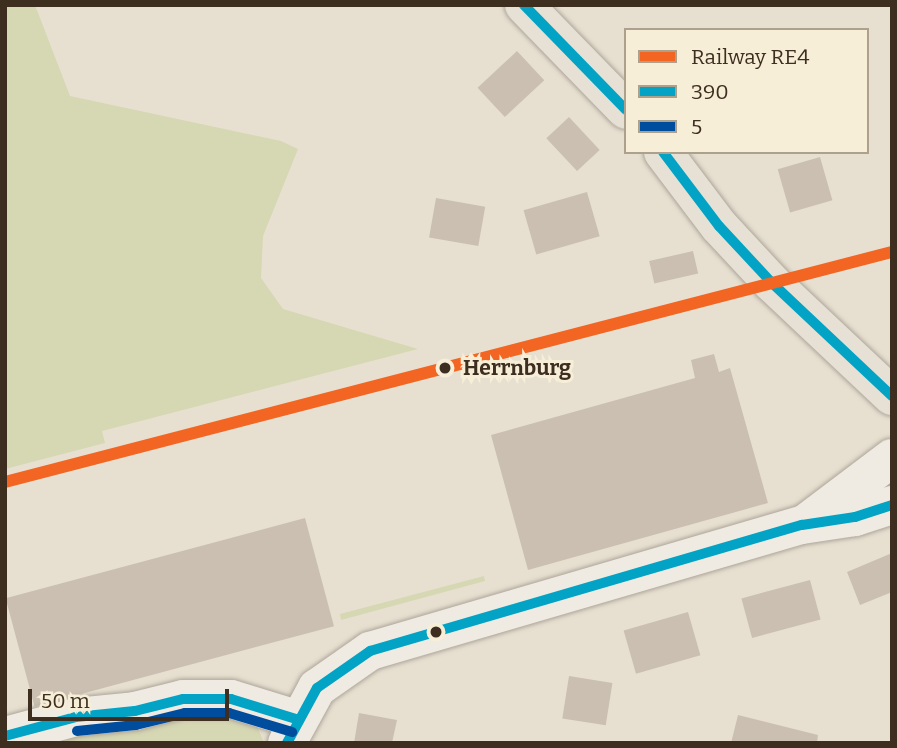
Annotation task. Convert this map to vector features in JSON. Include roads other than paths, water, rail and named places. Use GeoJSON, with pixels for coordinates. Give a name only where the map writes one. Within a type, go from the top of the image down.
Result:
{"type":"FeatureCollection","features":[{"type":"Feature","properties":{"kind":"main road"},"geometry":{"type":"LineString","coordinates":[[524,5],[624,108]]}},
{"type":"Feature","properties":{"kind":"main road"},"geometry":{"type":"LineString","coordinates":[[665,154],[719,226],[772,283],[892,396]]}},
{"type":"Feature","properties":{"kind":"street"},"geometry":{"type":"LineString","coordinates":[[802,526],[892,457]]}},
{"type":"Feature","properties":{"kind":"street"},"geometry":{"type":"LineString","coordinates":[[5,736],[76,717],[135,711],[183,699],[231,699],[291,731],[317,688],[370,651],[802,526],[855,517],[892,505]]}},
{"type":"Feature","properties":{"kind":"rail line","name":"RE4"},"geometry":{"type":"LineString","coordinates":[[5,482],[892,252]]}},
{"type":"Feature","properties":{"kind":"place","name":"Herrnburg"},"geometry":{"type":"Point","coordinates":[445,368]}}]}
